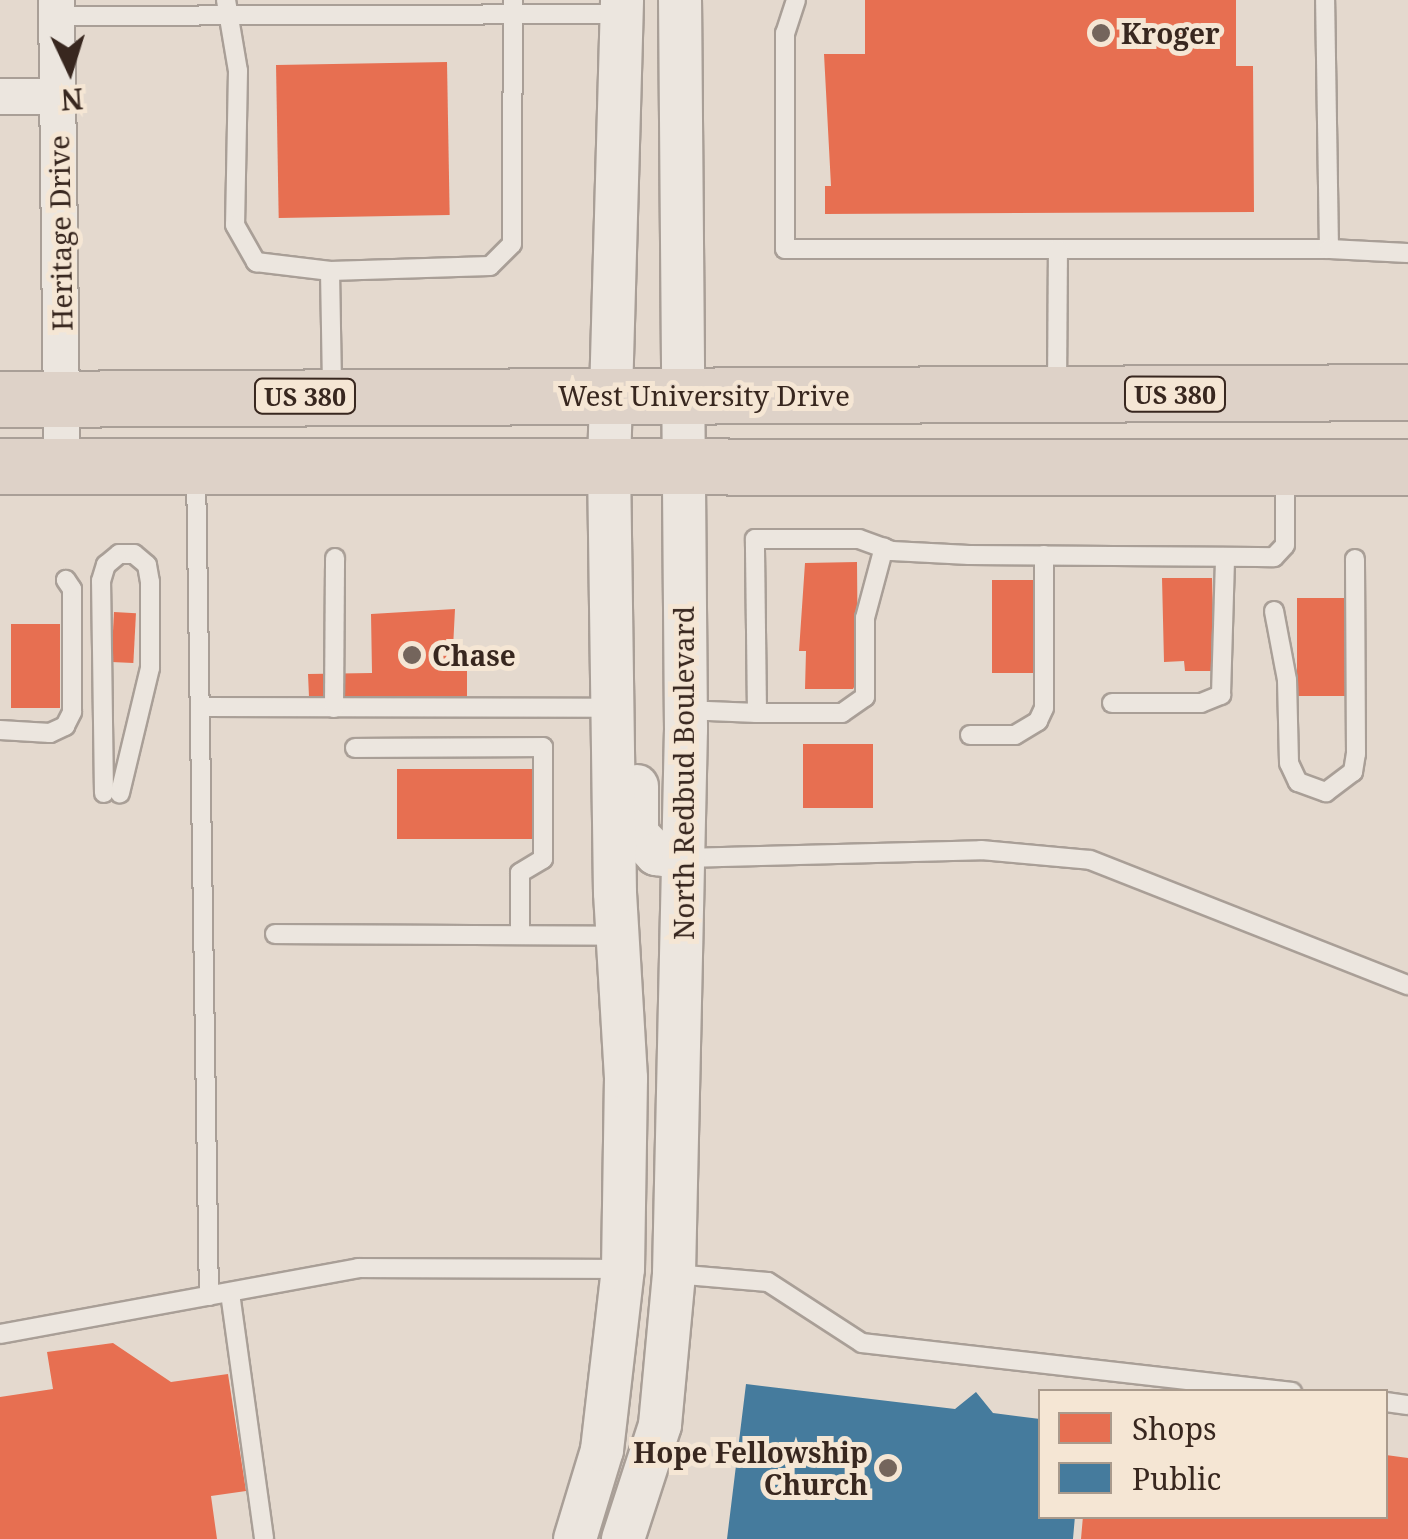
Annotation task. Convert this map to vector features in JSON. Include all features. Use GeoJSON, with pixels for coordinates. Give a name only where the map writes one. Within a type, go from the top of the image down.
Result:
{"type":"FeatureCollection","features":[{"type":"Feature","properties":{"kind":"highway","name":"West University Drive"},"geometry":{"type":"LineString","coordinates":[[0,399],[1408,392]]}},
{"type":"Feature","properties":{"kind":"highway"},"geometry":{"type":"LineString","coordinates":[[0,466],[1408,466]]}},
{"type":"Feature","properties":{"kind":"street","name":"North Redbud Boulevard"},"geometry":{"type":"LineString","coordinates":[[623,1539],[660,1425],[674,1274],[686,710],[680,0]]}},
{"type":"Feature","properties":{"kind":"street"},"geometry":{"type":"LineString","coordinates":[[576,1539],[602,1450],[623,1270],[626,1078],[618,936],[620,708],[610,650],[609,466],[621,7]]}},
{"type":"Feature","properties":{"kind":"street","name":"Heritage Drive"},"geometry":{"type":"LineString","coordinates":[[57,8],[62,466]]}},
{"type":"Feature","properties":{"kind":"street"},"geometry":{"type":"LineString","coordinates":[[0,96],[58,96]]}},
{"type":"Feature","properties":{"kind":"street"},"geometry":{"type":"LineString","coordinates":[[620,708],[636,732],[637,834],[656,854],[684,858]]}},
{"type":"Feature","properties":{"kind":"street"},"geometry":{"type":"LineString","coordinates":[[623,1270],[674,1274]]}},
{"type":"Feature","properties":{"kind":"lane"},"geometry":{"type":"LineString","coordinates":[[226,0],[225,20],[238,71],[235,225],[256,262],[330,271],[490,266],[512,244],[511,10]]}},
{"type":"Feature","properties":{"kind":"lane"},"geometry":{"type":"LineString","coordinates":[[796,0],[784,33],[785,249],[1329,249],[1408,254]]}},
{"type":"Feature","properties":{"kind":"lane"},"geometry":{"type":"LineString","coordinates":[[1325,0],[1329,249]]}},
{"type":"Feature","properties":{"kind":"lane"},"geometry":{"type":"LineString","coordinates":[[57,8],[225,20],[621,7]]}},
{"type":"Feature","properties":{"kind":"lane"},"geometry":{"type":"LineString","coordinates":[[1057,395],[1058,248]]}},
{"type":"Feature","properties":{"kind":"lane"},"geometry":{"type":"LineString","coordinates":[[330,271],[332,396]]}},
{"type":"Feature","properties":{"kind":"lane"},"geometry":{"type":"LineString","coordinates":[[196,466],[209,1296]]}},
{"type":"Feature","properties":{"kind":"lane"},"geometry":{"type":"LineString","coordinates":[[757,712],[755,539],[859,540],[884,548],[1044,555],[1274,557],[1285,545],[1285,467]]}},
{"type":"Feature","properties":{"kind":"lane"},"geometry":{"type":"LineString","coordinates":[[686,710],[842,713],[865,697],[866,618],[884,548]]}},
{"type":"Feature","properties":{"kind":"lane"},"geometry":{"type":"LineString","coordinates":[[119,554],[134,554],[147,565],[150,582],[150,668],[112,793],[102,582],[106,565],[119,554]]}},
{"type":"Feature","properties":{"kind":"lane"},"geometry":{"type":"LineString","coordinates":[[970,735],[1015,736],[1038,721],[1044,708],[1044,555]]}},
{"type":"Feature","properties":{"kind":"lane"},"geometry":{"type":"LineString","coordinates":[[1112,703],[1201,703],[1221,695],[1226,557]]}},
{"type":"Feature","properties":{"kind":"lane"},"geometry":{"type":"LineString","coordinates":[[334,708],[335,558]]}},
{"type":"Feature","properties":{"kind":"lane"},"geometry":{"type":"LineString","coordinates":[[1274,610],[1287,680],[1289,764],[1298,782],[1326,792],[1352,772],[1356,754],[1356,559]]}},
{"type":"Feature","properties":{"kind":"lane"},"geometry":{"type":"LineString","coordinates":[[0,730],[50,733],[65,726],[72,712],[72,589],[66,580]]}},
{"type":"Feature","properties":{"kind":"lane"},"geometry":{"type":"LineString","coordinates":[[202,707],[620,708]]}},
{"type":"Feature","properties":{"kind":"lane"},"geometry":{"type":"LineString","coordinates":[[355,748],[542,747],[543,859],[520,873],[520,934]]}},
{"type":"Feature","properties":{"kind":"lane"},"geometry":{"type":"LineString","coordinates":[[684,858],[981,850],[1090,860],[1408,985]]}},
{"type":"Feature","properties":{"kind":"lane"},"geometry":{"type":"LineString","coordinates":[[276,934],[618,936]]}},
{"type":"Feature","properties":{"kind":"lane"},"geometry":{"type":"LineString","coordinates":[[0,1334],[358,1268],[623,1270]]}},
{"type":"Feature","properties":{"kind":"lane"},"geometry":{"type":"LineString","coordinates":[[674,1274],[768,1282],[862,1343],[1266,1389]]}},
{"type":"Feature","properties":{"kind":"lane"},"geometry":{"type":"LineString","coordinates":[[230,1292],[264,1539]]}},
{"type":"Feature","properties":{"kind":"building: Shops"},"geometry":{"type":"Polygon","coordinates":[[[865,0],[1236,0],[1236,66],[1253,66],[1254,212],[825,214],[825,186],[831,186],[824,54],[865,54],[865,0]]]}},
{"type":"Feature","properties":{"kind":"building: Shops"},"geometry":{"type":"Polygon","coordinates":[[[447,62],[450,215],[279,218],[276,65],[447,62]]]}},
{"type":"Feature","properties":{"kind":"building: Shops"},"geometry":{"type":"Polygon","coordinates":[[[857,562],[858,680],[853,689],[805,689],[806,651],[799,651],[805,563],[857,562]]]}},
{"type":"Feature","properties":{"kind":"building: Shops"},"geometry":{"type":"Polygon","coordinates":[[[1162,578],[1212,578],[1213,614],[1219,613],[1213,671],[1185,671],[1184,661],[1164,662],[1162,578]]]}},
{"type":"Feature","properties":{"kind":"building: Shops"},"geometry":{"type":"Polygon","coordinates":[[[992,580],[1034,580],[1034,673],[992,673],[992,580]]]}},
{"type":"Feature","properties":{"kind":"building: Shops"},"geometry":{"type":"Polygon","coordinates":[[[1297,598],[1345,598],[1345,696],[1297,696],[1297,598]]]}},
{"type":"Feature","properties":{"kind":"building: Shops","name":"Chase"},"geometry":{"type":"Polygon","coordinates":[[[455,609],[452,668],[467,667],[467,700],[309,697],[308,674],[372,673],[371,614],[455,609]]]}},
{"type":"Feature","properties":{"kind":"building: Shops"},"geometry":{"type":"Polygon","coordinates":[[[114,612],[136,613],[133,663],[111,662],[114,612]]]}},
{"type":"Feature","properties":{"kind":"building: Shops"},"geometry":{"type":"Polygon","coordinates":[[[11,624],[60,624],[60,708],[11,708],[11,624]]]}},
{"type":"Feature","properties":{"kind":"building: Shops"},"geometry":{"type":"Polygon","coordinates":[[[803,744],[873,744],[873,808],[803,808],[803,744]]]}},
{"type":"Feature","properties":{"kind":"building: Shops"},"geometry":{"type":"Polygon","coordinates":[[[397,769],[533,769],[533,839],[397,839],[397,769]]]}},
{"type":"Feature","properties":{"kind":"building: Shops"},"geometry":{"type":"Polygon","coordinates":[[[113,1343],[171,1382],[228,1374],[246,1491],[211,1496],[217,1539],[0,1539],[0,1397],[53,1389],[47,1352],[113,1343]]]}},
{"type":"Feature","properties":{"kind":"building: Shops"},"geometry":{"type":"Polygon","coordinates":[[[1388,1455],[1408,1458],[1408,1539],[1081,1539],[1083,1519],[1388,1519],[1388,1455]]]}},
{"type":"Feature","properties":{"kind":"building: Public","name":"Hope Fellowship Church"},"geometry":{"type":"Polygon","coordinates":[[[746,1384],[955,1409],[976,1392],[993,1413],[1038,1419],[1038,1519],[1075,1519],[1073,1539],[727,1539],[746,1384]]]}},
{"type":"Feature","properties":{"kind":"place","name":"Kroger"},"geometry":{"type":"Point","coordinates":[1101,33]}},
{"type":"Feature","properties":{"kind":"place","name":"Chase"},"geometry":{"type":"Point","coordinates":[412,655]}},
{"type":"Feature","properties":{"kind":"place","name":"Hope Fellowship Church"},"geometry":{"type":"Point","coordinates":[888,1468]}}]}
